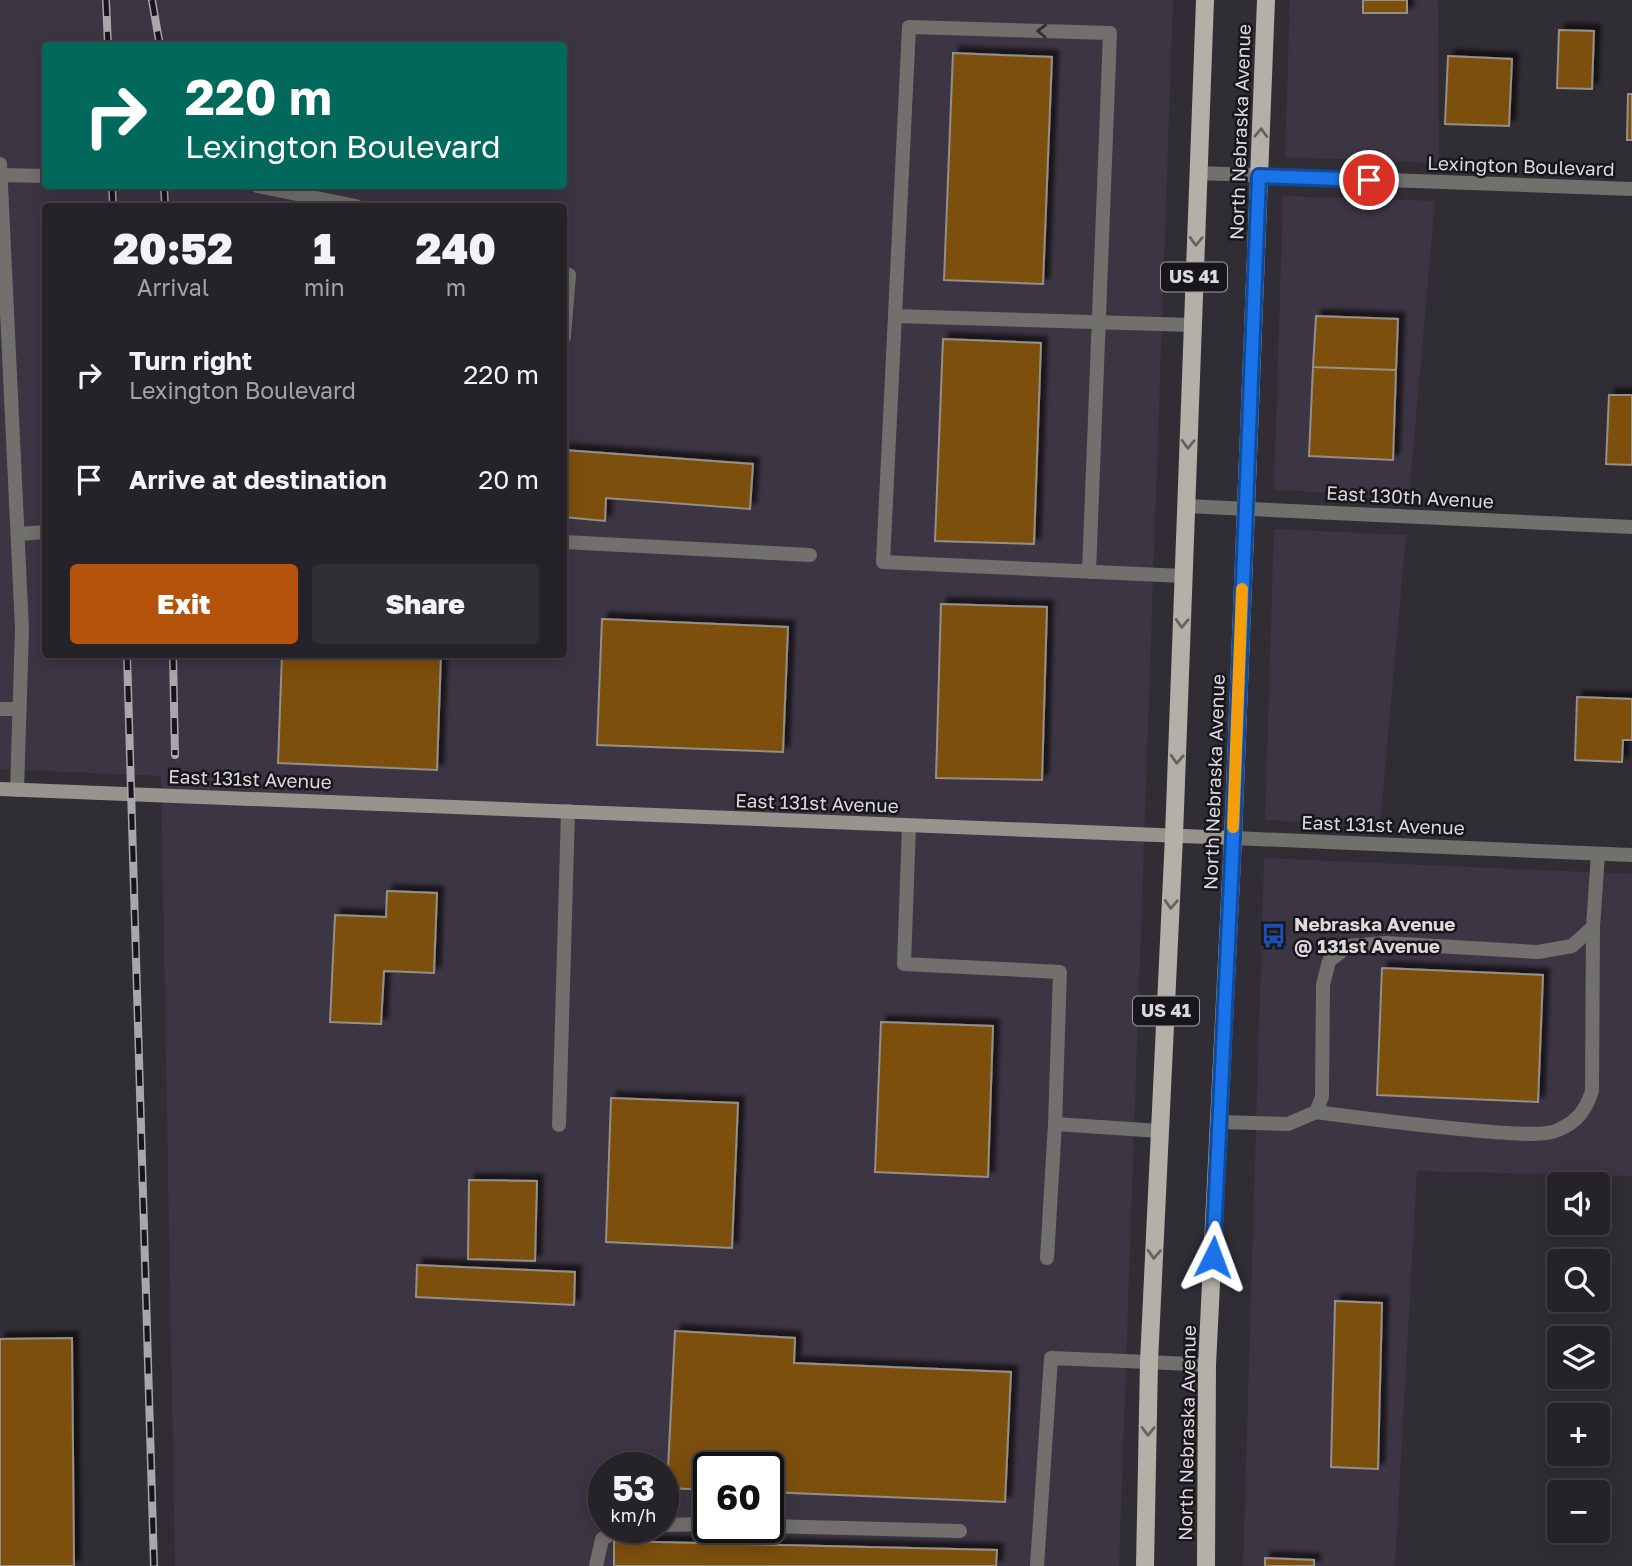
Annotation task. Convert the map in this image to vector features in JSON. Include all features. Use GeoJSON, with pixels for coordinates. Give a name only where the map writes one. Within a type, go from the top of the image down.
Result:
{"type":"FeatureCollection","features":[{"type":"Feature","properties":{"kind":"main road","name":"North Nebraska Avenue"},"geometry":{"type":"LineString","coordinates":[[1145,1566],[1149,1362],[1174,836],[1205,0]]}},
{"type":"Feature","properties":{"kind":"main road","name":"North Nebraska Avenue"},"geometry":{"type":"LineString","coordinates":[[1206,1566],[1207,1365],[1233,838],[1266,0]]}},
{"type":"Feature","properties":{"kind":"street"},"geometry":{"type":"LineString","coordinates":[[1089,572],[1110,33],[909,27],[883,562],[1089,572],[1183,576]]}},
{"type":"Feature","properties":{"kind":"street"},"geometry":{"type":"LineString","coordinates":[[0,164],[22,629],[18,790]]}},
{"type":"Feature","properties":{"kind":"street","name":"Lexington Boulevard"},"geometry":{"type":"LineString","coordinates":[[1198,173],[1632,189]]}},
{"type":"Feature","properties":{"kind":"street"},"geometry":{"type":"LineString","coordinates":[[0,175],[42,176]]}},
{"type":"Feature","properties":{"kind":"street"},"geometry":{"type":"LineString","coordinates":[[272,189],[341,203]]}},
{"type":"Feature","properties":{"kind":"street"},"geometry":{"type":"LineString","coordinates":[[567,274],[567,300]]}},
{"type":"Feature","properties":{"kind":"street"},"geometry":{"type":"LineString","coordinates":[[895,316],[1192,325]]}},
{"type":"Feature","properties":{"kind":"street","name":"East 130th Avenue"},"geometry":{"type":"LineString","coordinates":[[1186,506],[1632,527]]}},
{"type":"Feature","properties":{"kind":"street"},"geometry":{"type":"LineString","coordinates":[[18,534],[42,532]]}},
{"type":"Feature","properties":{"kind":"street"},"geometry":{"type":"LineString","coordinates":[[567,542],[810,555]]}},
{"type":"Feature","properties":{"kind":"street"},"geometry":{"type":"LineString","coordinates":[[0,709],[20,709]]}},
{"type":"Feature","properties":{"kind":"street","name":"East 131st Avenue"},"geometry":{"type":"LineString","coordinates":[[0,789],[1632,855]]}},
{"type":"Feature","properties":{"kind":"street"},"geometry":{"type":"LineString","coordinates":[[559,1125],[568,811]]}},
{"type":"Feature","properties":{"kind":"street"},"geometry":{"type":"LineString","coordinates":[[909,826],[904,964],[1060,972],[1047,1258]]}},
{"type":"Feature","properties":{"kind":"street"},"geometry":{"type":"LineString","coordinates":[[1219,1122],[1288,1124],[1316,1112],[1432,1127],[1519,1133],[1556,1131],[1576,1119],[1586,1109],[1592,1091],[1593,927],[1598,854]]}},
{"type":"Feature","properties":{"kind":"street"},"geometry":{"type":"LineString","coordinates":[[1316,1112],[1322,1097],[1324,985],[1329,961],[1348,946],[1386,943],[1538,952],[1573,946],[1593,927]]}},
{"type":"Feature","properties":{"kind":"street"},"geometry":{"type":"LineString","coordinates":[[1055,1124],[1160,1131]]}},
{"type":"Feature","properties":{"kind":"street"},"geometry":{"type":"LineString","coordinates":[[1037,1566],[1051,1358],[1207,1365]]}},
{"type":"Feature","properties":{"kind":"street"},"geometry":{"type":"LineString","coordinates":[[784,1526],[960,1531]]}},
{"type":"Feature","properties":{"kind":"street"},"geometry":{"type":"LineString","coordinates":[[596,1566],[601,1543]]}},
{"type":"Feature","properties":{"kind":"shaded area"},"geometry":{"type":"Polygon","coordinates":[[[0,0],[1173,0],[1119,1566],[175,1566],[161,776],[0,769],[0,0]]]}},
{"type":"Feature","properties":{"kind":"shaded area"},"geometry":{"type":"Polygon","coordinates":[[[1290,0],[1438,0],[1439,163],[1285,157],[1290,0]]]}},
{"type":"Feature","properties":{"kind":"shaded area"},"geometry":{"type":"Polygon","coordinates":[[[1283,196],[1435,201],[1409,496],[1274,490],[1283,196]]]}},
{"type":"Feature","properties":{"kind":"shaded area"},"geometry":{"type":"Polygon","coordinates":[[[1274,529],[1406,535],[1380,825],[1265,820],[1274,529]]]}},
{"type":"Feature","properties":{"kind":"shaded area"},"geometry":{"type":"Polygon","coordinates":[[[1264,858],[1632,874],[1632,1176],[1610,1175],[1610,1172],[1547,1174],[1417,1171],[1395,1566],[1243,1566],[1264,858]]]}},
{"type":"Feature","properties":{"kind":"building"},"geometry":{"type":"Polygon","coordinates":[[[1363,0],[1407,0],[1407,13],[1363,13],[1363,0]]]}},
{"type":"Feature","properties":{"kind":"building"},"geometry":{"type":"Polygon","coordinates":[[[1559,30],[1594,31],[1592,89],[1557,88],[1559,30]]]}},
{"type":"Feature","properties":{"kind":"building"},"geometry":{"type":"Polygon","coordinates":[[[953,53],[1052,57],[1043,284],[944,280],[953,53]]]}},
{"type":"Feature","properties":{"kind":"building"},"geometry":{"type":"Polygon","coordinates":[[[1448,56],[1512,59],[1509,126],[1445,124],[1448,56]]]}},
{"type":"Feature","properties":{"kind":"building"},"geometry":{"type":"Polygon","coordinates":[[[1628,94],[1632,94],[1632,140],[1627,140],[1628,94]]]}},
{"type":"Feature","properties":{"kind":"building"},"geometry":{"type":"Polygon","coordinates":[[[1316,316],[1398,319],[1396,370],[1313,367],[1316,316]]]}},
{"type":"Feature","properties":{"kind":"building"},"geometry":{"type":"Polygon","coordinates":[[[943,339],[1041,343],[1034,544],[935,541],[943,339]]]}},
{"type":"Feature","properties":{"kind":"building"},"geometry":{"type":"Polygon","coordinates":[[[1313,367],[1396,370],[1393,460],[1309,456],[1313,367]]]}},
{"type":"Feature","properties":{"kind":"building"},"geometry":{"type":"Polygon","coordinates":[[[1609,395],[1632,395],[1632,465],[1606,464],[1609,395]]]}},
{"type":"Feature","properties":{"kind":"building"},"geometry":{"type":"Polygon","coordinates":[[[567,450],[753,464],[750,509],[606,498],[605,521],[567,517],[567,450]]]}},
{"type":"Feature","properties":{"kind":"building"},"geometry":{"type":"Polygon","coordinates":[[[941,604],[1047,607],[1042,780],[936,778],[941,604]]]}},
{"type":"Feature","properties":{"kind":"building"},"geometry":{"type":"Polygon","coordinates":[[[602,619],[788,627],[783,752],[597,745],[602,619]]]}},
{"type":"Feature","properties":{"kind":"building"},"geometry":{"type":"Polygon","coordinates":[[[282,658],[441,658],[437,770],[278,763],[282,658]]]}},
{"type":"Feature","properties":{"kind":"building"},"geometry":{"type":"Polygon","coordinates":[[[1577,697],[1632,699],[1632,740],[1623,740],[1622,762],[1575,760],[1577,697]]]}},
{"type":"Feature","properties":{"kind":"building"},"geometry":{"type":"Polygon","coordinates":[[[387,891],[437,893],[434,973],[384,971],[381,1024],[330,1022],[335,915],[386,917],[387,891]]]}},
{"type":"Feature","properties":{"kind":"building"},"geometry":{"type":"Polygon","coordinates":[[[1382,968],[1543,975],[1538,1102],[1377,1095],[1382,968]]]}},
{"type":"Feature","properties":{"kind":"building"},"geometry":{"type":"Polygon","coordinates":[[[881,1022],[993,1026],[988,1177],[875,1172],[881,1022]]]}},
{"type":"Feature","properties":{"kind":"building"},"geometry":{"type":"Polygon","coordinates":[[[611,1098],[738,1103],[732,1248],[606,1242],[611,1098]]]}},
{"type":"Feature","properties":{"kind":"building"},"geometry":{"type":"Polygon","coordinates":[[[469,1180],[537,1181],[535,1261],[468,1259],[469,1180]]]}},
{"type":"Feature","properties":{"kind":"building"},"geometry":{"type":"Polygon","coordinates":[[[417,1265],[575,1272],[574,1305],[416,1297],[417,1265]]]}},
{"type":"Feature","properties":{"kind":"building"},"geometry":{"type":"Polygon","coordinates":[[[1335,1301],[1382,1303],[1378,1469],[1331,1467],[1335,1301]]]}},
{"type":"Feature","properties":{"kind":"building"},"geometry":{"type":"Polygon","coordinates":[[[675,1331],[795,1338],[794,1363],[1011,1372],[1005,1502],[784,1493],[784,1452],[693,1452],[693,1489],[679,1489],[679,1452],[669,1452],[675,1331]]]}},
{"type":"Feature","properties":{"kind":"building"},"geometry":{"type":"Polygon","coordinates":[[[72,1338],[74,1566],[0,1566],[0,1339],[72,1338]]]}},
{"type":"Feature","properties":{"kind":"building"},"geometry":{"type":"Polygon","coordinates":[[[614,1543],[997,1550],[996,1566],[614,1566],[614,1543]]]}},
{"type":"Feature","properties":{"kind":"building"},"geometry":{"type":"Polygon","coordinates":[[[1265,1558],[1314,1560],[1314,1566],[1265,1566],[1265,1558]]]}},
{"type":"Feature","properties":{"kind":"railway"},"geometry":{"type":"LineString","coordinates":[[106,0],[108,42]]}},
{"type":"Feature","properties":{"kind":"railway"},"geometry":{"type":"LineString","coordinates":[[152,0],[159,42]]}},
{"type":"Feature","properties":{"kind":"railway"},"geometry":{"type":"LineString","coordinates":[[112,189],[113,203]]}},
{"type":"Feature","properties":{"kind":"railway"},"geometry":{"type":"LineString","coordinates":[[164,189],[165,203]]}},
{"type":"Feature","properties":{"kind":"railway"},"geometry":{"type":"LineString","coordinates":[[127,658],[154,1566]]}},
{"type":"Feature","properties":{"kind":"railway"},"geometry":{"type":"LineString","coordinates":[[173,658],[175,755]]}},
{"type":"Feature","properties":{"kind":"slow traffic"},"geometry":{"type":"LineString","coordinates":[[1233,827],[1242,589]]}},
{"type":"Feature","properties":{"kind":"place","name":"Nebraska Avenue @ 131st Avenue"},"geometry":{"type":"Point","coordinates":[1274,935]}},
{"type":"Feature","properties":{"kind":"route"},"geometry":{"type":"LineString","coordinates":[[1213,1257],[1233,838],[1259,176],[1369,180]]}}]}
